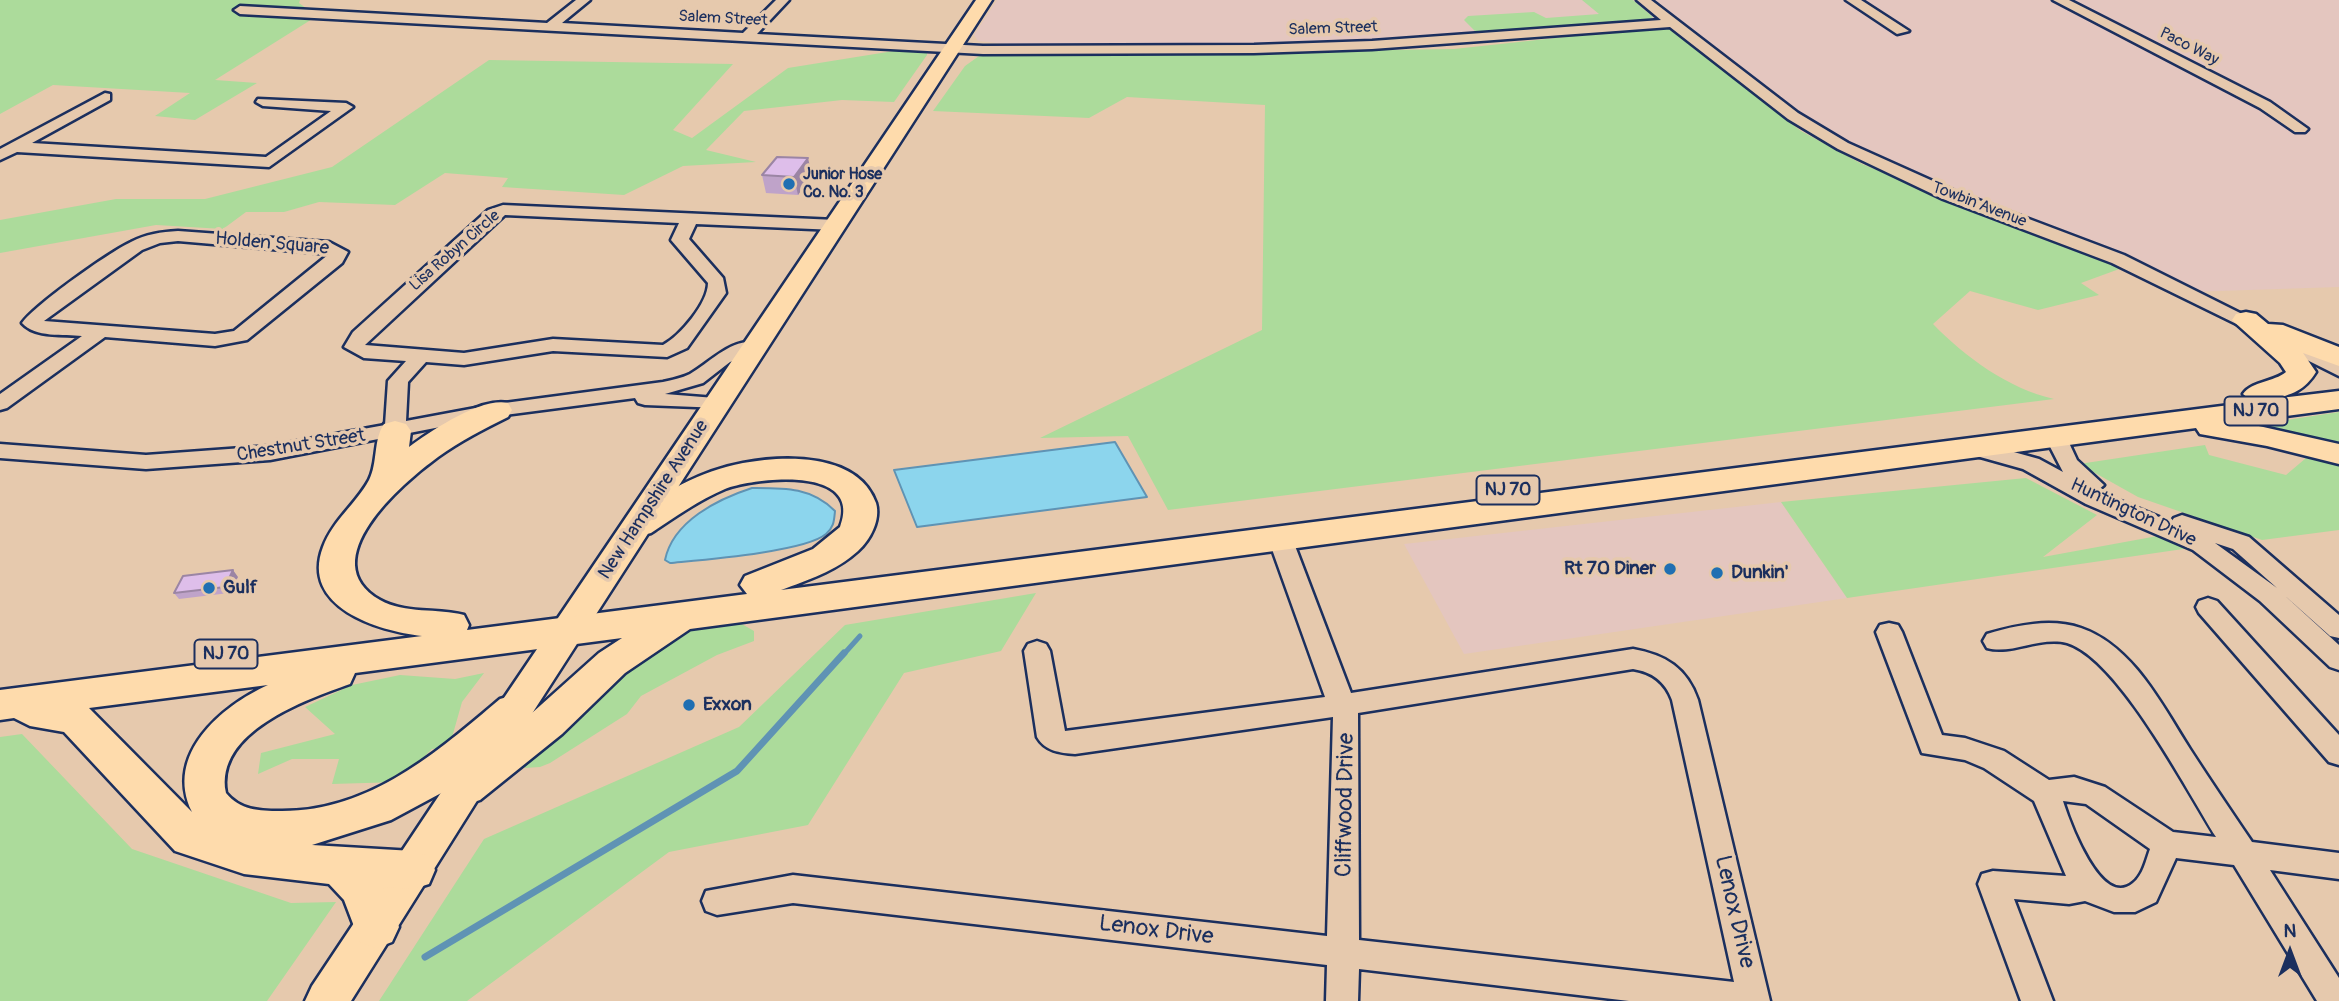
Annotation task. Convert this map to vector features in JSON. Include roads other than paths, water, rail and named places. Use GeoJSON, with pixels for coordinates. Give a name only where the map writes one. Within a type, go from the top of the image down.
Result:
{"type":"FeatureCollection","features":[{"type":"Feature","properties":{"kind":"highway"},"geometry":{"type":"LineString","coordinates":[[2246,320],[2339,357]]}},
{"type":"Feature","properties":{"kind":"highway"},"geometry":{"type":"LineString","coordinates":[[2246,320],[2291,357],[2301,372],[2298,379],[2290,384],[2258,394]]}},
{"type":"Feature","properties":{"kind":"highway","name":"NJ 70"},"geometry":{"type":"LineString","coordinates":[[0,707],[415,650],[758,585],[2339,384]]}},
{"type":"Feature","properties":{"kind":"highway","name":"NJ 70"},"geometry":{"type":"LineString","coordinates":[[0,683],[451,625],[686,614],[2339,400]]}},
{"type":"Feature","properties":{"kind":"highway"},"geometry":{"type":"LineString","coordinates":[[451,625],[388,617],[367,609],[353,599],[338,577],[338,552],[342,540],[380,491],[426,450],[498,410]]}},
{"type":"Feature","properties":{"kind":"highway"},"geometry":{"type":"LineString","coordinates":[[2172,422],[2258,435],[2339,454]]}},
{"type":"Feature","properties":{"kind":"highway"},"geometry":{"type":"LineString","coordinates":[[380,491],[392,466],[395,431]]}},
{"type":"Feature","properties":{"kind":"highway"},"geometry":{"type":"LineString","coordinates":[[639,525],[707,484],[748,472],[771,469],[814,471],[832,477],[854,492],[859,499],[860,521],[846,543],[808,565],[758,585]]}},
{"type":"Feature","properties":{"kind":"highway"},"geometry":{"type":"LineString","coordinates":[[465,788],[548,723],[612,663],[686,614]]}},
{"type":"Feature","properties":{"kind":"highway"},"geometry":{"type":"LineString","coordinates":[[415,650],[305,685],[237,724],[216,747],[204,769],[203,788],[212,808],[223,818],[265,828],[298,828],[349,817],[414,790],[514,710]]}},
{"type":"Feature","properties":{"kind":"highway"},"geometry":{"type":"LineString","coordinates":[[0,707],[47,712],[78,721],[190,838],[236,855],[341,867],[412,870]]}},
{"type":"Feature","properties":{"kind":"highway"},"geometry":{"type":"LineString","coordinates":[[341,867],[362,889],[376,927]]}},
{"type":"Feature","properties":{"kind":"main road","name":"New Hampshire Avenue"},"geometry":{"type":"LineString","coordinates":[[327,1001],[514,710],[639,525],[752,347],[834,229],[984,0]]}},
{"type":"Feature","properties":{"kind":"street"},"geometry":{"type":"LineString","coordinates":[[549,27],[584,0]]}},
{"type":"Feature","properties":{"kind":"street"},"geometry":{"type":"LineString","coordinates":[[746,38],[783,0]]}},
{"type":"Feature","properties":{"kind":"street"},"geometry":{"type":"LineString","coordinates":[[1643,1],[1665,0]]}},
{"type":"Feature","properties":{"kind":"street"},"geometry":{"type":"LineString","coordinates":[[1852,0],[1902,31]]}},
{"type":"Feature","properties":{"kind":"street","name":"Paco Way"},"geometry":{"type":"LineString","coordinates":[[2059,0],[2265,105],[2300,129]]}},
{"type":"Feature","properties":{"kind":"street","name":"Towbin Avenue"},"geometry":{"type":"LineString","coordinates":[[1643,1],[1793,116],[1843,146],[1949,195],[2118,259],[2246,320],[2339,370]]}},
{"type":"Feature","properties":{"kind":"street"},"geometry":{"type":"LineString","coordinates":[[358,18],[377,6]]}},
{"type":"Feature","properties":{"kind":"street","name":"Salem Street"},"geometry":{"type":"LineString","coordinates":[[240,10],[746,38],[956,42],[994,49],[1203,50],[1346,46],[1673,23]]}},
{"type":"Feature","properties":{"kind":"street"},"geometry":{"type":"LineString","coordinates":[[0,155],[105,97]]}},
{"type":"Feature","properties":{"kind":"street"},"geometry":{"type":"LineString","coordinates":[[15,147],[270,162],[346,107],[263,102]]}},
{"type":"Feature","properties":{"kind":"street","name":"Lisa Robyn Circle"},"geometry":{"type":"LineString","coordinates":[[690,220],[681,232],[680,240],[716,282],[717,293],[674,348],[661,352],[553,345],[464,359],[364,352],[356,349],[354,344],[498,212],[516,208],[834,229]]}},
{"type":"Feature","properties":{"kind":"street","name":"Holden Square"},"geometry":{"type":"LineString","coordinates":[[192,237],[329,247],[339,253],[336,259],[254,327],[235,337],[215,340],[101,331],[42,327],[32,323],[38,315],[150,240],[192,237]]}},
{"type":"Feature","properties":{"kind":"street"},"geometry":{"type":"LineString","coordinates":[[0,404],[101,331]]}},
{"type":"Feature","properties":{"kind":"street","name":"Chestnut Street"},"geometry":{"type":"LineString","coordinates":[[0,451],[113,460],[184,461],[270,453],[498,410],[681,384],[696,379],[723,358],[752,347]]}},
{"type":"Feature","properties":{"kind":"street"},"geometry":{"type":"LineString","coordinates":[[395,431],[398,381],[421,356]]}},
{"type":"Feature","properties":{"kind":"street","name":"Chestnut Street"},"geometry":{"type":"LineString","coordinates":[[600,396],[715,404]]}},
{"type":"Feature","properties":{"kind":"street","name":"Huntington Drive"},"geometry":{"type":"LineString","coordinates":[[2056,437],[2061,457],[2089,483],[2150,511],[2241,542],[2339,629]]}},
{"type":"Feature","properties":{"kind":"street","name":"Huntington Drive"},"geometry":{"type":"LineString","coordinates":[[1974,448],[2031,464],[2107,505],[2201,544],[2269,595],[2339,660]]}},
{"type":"Feature","properties":{"kind":"street","name":"Cliffwood Drive"},"geometry":{"type":"LineString","coordinates":[[1280,538],[1347,719],[1345,953],[1342,1001]]}},
{"type":"Feature","properties":{"kind":"street"},"geometry":{"type":"LineString","coordinates":[[2208,607],[2339,754]]}},
{"type":"Feature","properties":{"kind":"street"},"geometry":{"type":"LineString","coordinates":[[1889,632],[1932,744],[1956,745],[1983,753],[2014,767],[2048,795]]}},
{"type":"Feature","properties":{"kind":"street"},"geometry":{"type":"LineString","coordinates":[[1996,641],[2058,632],[2083,639],[2109,657],[2147,706],[2334,1001]]}},
{"type":"Feature","properties":{"kind":"street","name":"Lenox Drive"},"geometry":{"type":"LineString","coordinates":[[717,901],[793,889],[1754,1000],[1681,685],[1670,672],[1652,663],[1633,659],[1343,705],[1060,743],[1051,737],[1037,651]]}},
{"type":"Feature","properties":{"kind":"street"},"geometry":{"type":"LineString","coordinates":[[2167,844],[2147,891],[2138,898],[2123,900],[2106,896],[2089,887],[2056,825],[2047,803],[2048,795],[2056,789],[2074,789],[2095,795],[2167,844],[2339,866]]}},
{"type":"Feature","properties":{"kind":"street"},"geometry":{"type":"LineString","coordinates":[[2037,1001],[1993,884],[2069,890],[2089,887]]}},
{"type":"Feature","properties":{"kind":"water"},"geometry":{"type":"Polygon","coordinates":[[[1115,442],[1147,497],[917,527],[894,470],[1115,442]]]}},
{"type":"Feature","properties":{"kind":"water"},"geometry":{"type":"Polygon","coordinates":[[[752,488],[796,490],[816,497],[835,511],[832,526],[826,534],[797,546],[727,557],[670,563],[665,560],[677,534],[699,513],[725,498],[752,488]]]}},
{"type":"Feature","properties":{"kind":"waterway"},"geometry":{"type":"LineString","coordinates":[[843,655],[860,636]]}},
{"type":"Feature","properties":{"kind":"waterway"},"geometry":{"type":"LineString","coordinates":[[425,957],[737,771],[844,653]]}},
{"type":"Feature","properties":{"kind":"place","name":"Junior Hose Co. No. 3"},"geometry":{"type":"Point","coordinates":[789,184]}},
{"type":"Feature","properties":{"kind":"place","name":"Rt 70 Diner"},"geometry":{"type":"Point","coordinates":[1670,569]}},
{"type":"Feature","properties":{"kind":"place","name":"Dunkin'"},"geometry":{"type":"Point","coordinates":[1717,573]}},
{"type":"Feature","properties":{"kind":"place","name":"Gulf"},"geometry":{"type":"Point","coordinates":[209,588]}},
{"type":"Feature","properties":{"kind":"place","name":"Exxon"},"geometry":{"type":"Point","coordinates":[689,705]}}]}
